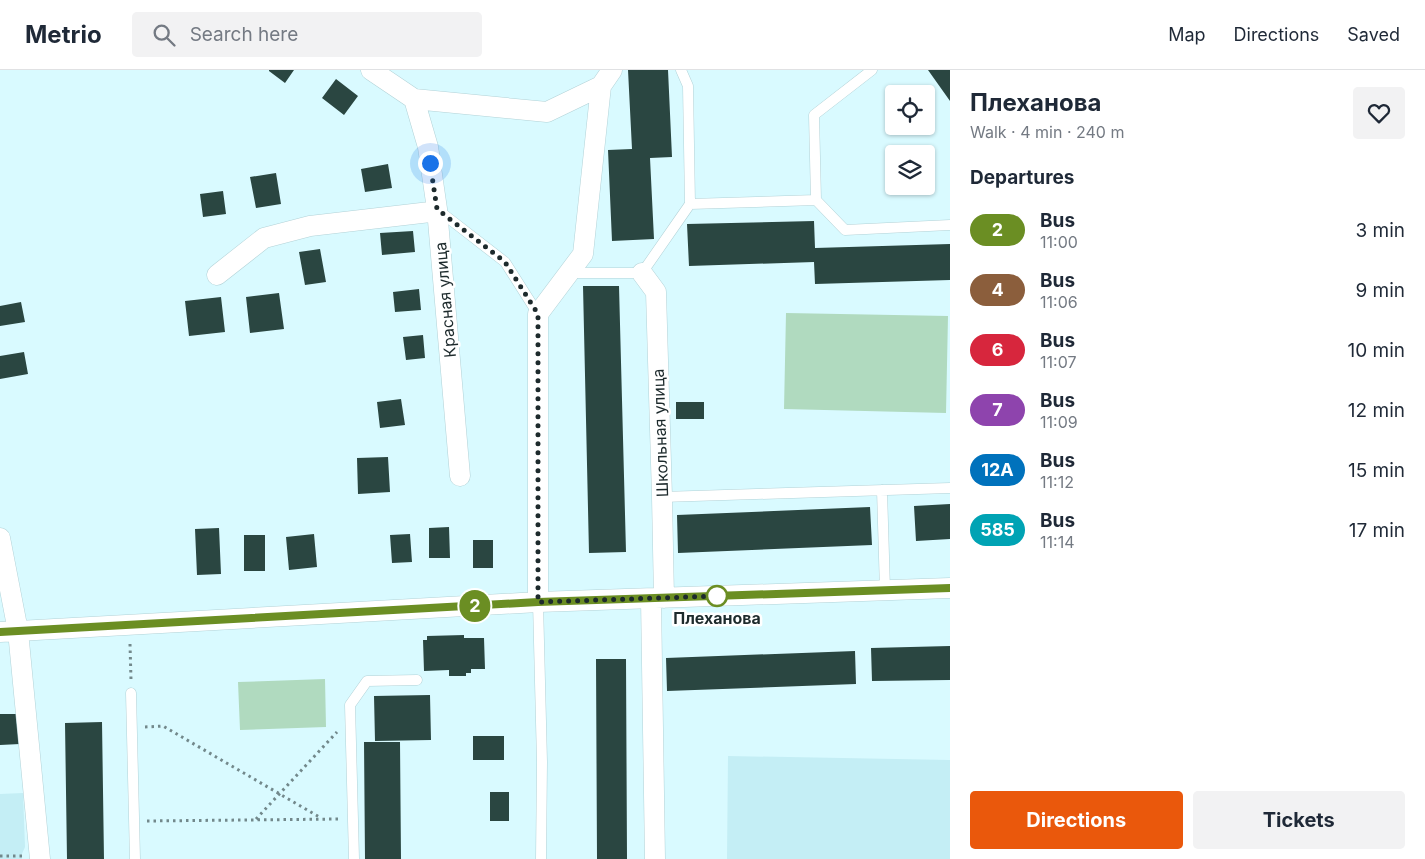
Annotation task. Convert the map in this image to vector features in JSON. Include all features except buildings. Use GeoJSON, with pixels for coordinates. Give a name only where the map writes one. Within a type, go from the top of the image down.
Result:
{"type":"FeatureCollection","features":[{"type":"Feature","properties":{"kind":"street"},"geometry":{"type":"LineString","coordinates":[[371,70],[414,99],[547,112],[607,78]]}},
{"type":"Feature","properties":{"kind":"street"},"geometry":{"type":"LineString","coordinates":[[538,602],[538,314],[583,254],[607,78]]}},
{"type":"Feature","properties":{"kind":"street","name":"Красная улица"},"geometry":{"type":"LineString","coordinates":[[414,99],[428,147],[437,209],[460,476]]}},
{"type":"Feature","properties":{"kind":"street"},"geometry":{"type":"LineString","coordinates":[[217,275],[264,238],[310,226],[430,212],[437,209]]}},
{"type":"Feature","properties":{"kind":"street","name":"Школьная улица"},"geometry":{"type":"LineString","coordinates":[[642,273],[656,292],[662,497],[657,598],[655,859]]}},
{"type":"Feature","properties":{"kind":"street"},"geometry":{"type":"LineString","coordinates":[[0,538],[9,632],[40,859]]}},
{"type":"Feature","properties":{"kind":"street"},"geometry":{"type":"LineString","coordinates":[[9,632],[538,602],[950,588]]}},
{"type":"Feature","properties":{"kind":"lane"},"geometry":{"type":"LineString","coordinates":[[569,273],[642,273],[690,204],[688,86],[681,70]]}},
{"type":"Feature","properties":{"kind":"lane"},"geometry":{"type":"LineString","coordinates":[[872,70],[814,115],[816,200],[845,230],[950,225]]}},
{"type":"Feature","properties":{"kind":"lane"},"geometry":{"type":"LineString","coordinates":[[690,204],[816,200]]}},
{"type":"Feature","properties":{"kind":"lane"},"geometry":{"type":"LineString","coordinates":[[437,209],[505,262],[538,314]]}},
{"type":"Feature","properties":{"kind":"lane"},"geometry":{"type":"LineString","coordinates":[[662,497],[950,488]]}},
{"type":"Feature","properties":{"kind":"lane"},"geometry":{"type":"LineString","coordinates":[[882,490],[885,590]]}},
{"type":"Feature","properties":{"kind":"lane"},"geometry":{"type":"LineString","coordinates":[[538,602],[542,762],[541,859]]}},
{"type":"Feature","properties":{"kind":"lane"},"geometry":{"type":"LineString","coordinates":[[354,859],[350,706],[367,681],[417,680]]}},
{"type":"Feature","properties":{"kind":"lane"},"geometry":{"type":"LineString","coordinates":[[131,693],[135,859]]}},
{"type":"Feature","properties":{"kind":"path"},"geometry":{"type":"LineString","coordinates":[[130,639],[131,693]]}},
{"type":"Feature","properties":{"kind":"path"},"geometry":{"type":"LineString","coordinates":[[255,820],[351,717]]}},
{"type":"Feature","properties":{"kind":"path"},"geometry":{"type":"LineString","coordinates":[[132,728],[163,726],[322,819]]}},
{"type":"Feature","properties":{"kind":"path"},"geometry":{"type":"LineString","coordinates":[[134,822],[353,818]]}},
{"type":"Feature","properties":{"kind":"shaded area"},"geometry":{"type":"Polygon","coordinates":[[[728,756],[950,760],[950,859],[727,859],[728,756]]]}},
{"type":"Feature","properties":{"kind":"shaded area"},"geometry":{"type":"Polygon","coordinates":[[[23,793],[25,847],[21,856],[22,859],[0,859],[0,794],[23,793]]]}},
{"type":"Feature","properties":{"kind":"green space"},"geometry":{"type":"Polygon","coordinates":[[[786,313],[948,316],[946,413],[784,409],[786,313]]]}},
{"type":"Feature","properties":{"kind":"green space"},"geometry":{"type":"Polygon","coordinates":[[[325,679],[326,727],[240,730],[238,682],[325,679]]]}},
{"type":"Feature","properties":{"kind":"bus line","name":"2"},"geometry":{"type":"LineString","coordinates":[[0,632],[538,602],[950,588]]}},
{"type":"Feature","properties":{"kind":"place","name":"Плеханова"},"geometry":{"type":"Point","coordinates":[717,596]}},
{"type":"Feature","properties":{"kind":"route"},"geometry":{"type":"LineString","coordinates":[[430,163],[437,209],[505,262],[538,314],[538,602],[719,596],[717,596]]}}]}
